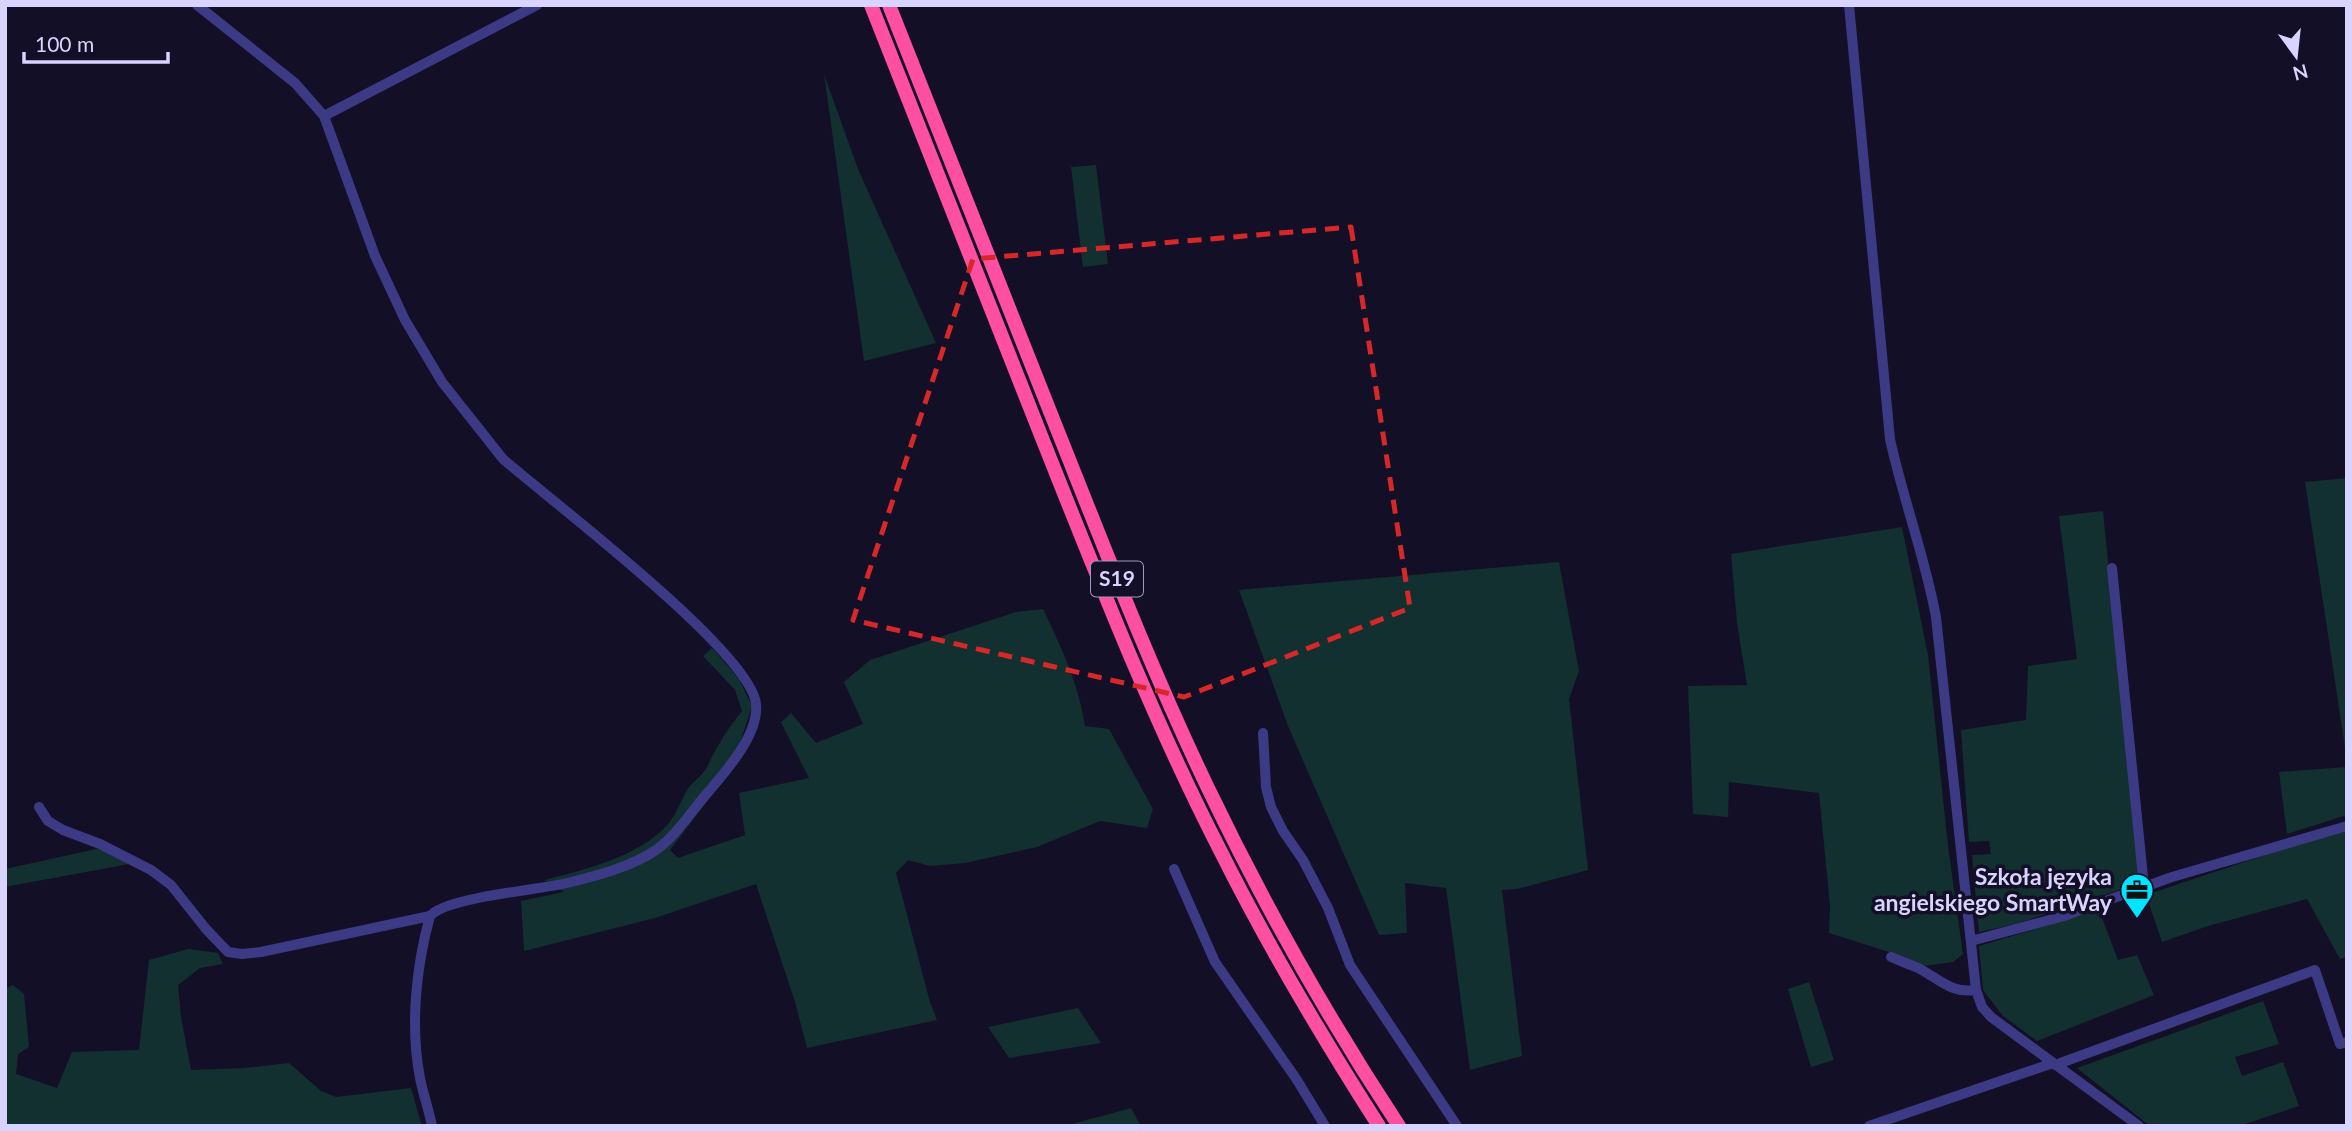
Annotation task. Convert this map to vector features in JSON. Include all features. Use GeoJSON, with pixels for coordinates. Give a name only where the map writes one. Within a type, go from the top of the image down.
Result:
{"type":"FeatureCollection","features":[{"type":"Feature","properties":{"kind":"highway","name":"S19"},"geometry":{"type":"LineString","coordinates":[[870,5],[1093,566],[1161,727],[1212,835],[1259,925],[1378,1126]]}},
{"type":"Feature","properties":{"kind":"highway","name":"S19"},"geometry":{"type":"LineString","coordinates":[[889,5],[1095,525],[1177,721],[1275,919],[1329,1014],[1399,1126]]}},
{"type":"Feature","properties":{"kind":"street"},"geometry":{"type":"LineString","coordinates":[[39,807],[48,821],[63,830],[100,844],[151,870],[171,885],[228,952],[261,952],[430,916],[454,904],[551,887],[639,859],[657,849],[674,834],[737,757],[751,730],[756,703],[748,683],[710,638],[650,583],[503,459],[450,393],[422,350],[391,293],[324,116],[295,83],[197,5]]}},
{"type":"Feature","properties":{"kind":"street"},"geometry":{"type":"LineString","coordinates":[[324,116],[537,5]]}},
{"type":"Feature","properties":{"kind":"street"},"geometry":{"type":"LineString","coordinates":[[1849,5],[1890,439],[1936,617],[1976,990],[1982,1007],[1991,1017],[2139,1126]]}},
{"type":"Feature","properties":{"kind":"street"},"geometry":{"type":"LineString","coordinates":[[2112,568],[2144,887]]}},
{"type":"Feature","properties":{"kind":"street"},"geometry":{"type":"LineString","coordinates":[[1263,733],[1266,787],[1271,807],[1328,908],[1350,965],[1457,1126]]}},
{"type":"Feature","properties":{"kind":"street"},"geometry":{"type":"LineString","coordinates":[[1971,941],[2064,916],[2144,887],[2347,826]]}},
{"type":"Feature","properties":{"kind":"street"},"geometry":{"type":"LineString","coordinates":[[1174,869],[1215,962],[1297,1080],[1325,1126]]}},
{"type":"Feature","properties":{"kind":"street"},"geometry":{"type":"LineString","coordinates":[[430,916],[420,970],[416,1034],[420,1077],[432,1126]]}},
{"type":"Feature","properties":{"kind":"street"},"geometry":{"type":"LineString","coordinates":[[1891,957],[1919,968],[1949,988],[1968,992],[1976,990]]}},
{"type":"Feature","properties":{"kind":"street"},"geometry":{"type":"LineString","coordinates":[[1869,1126],[2054,1064],[2315,970],[2340,1044],[2347,1042]]}},
{"type":"Feature","properties":{"kind":"highlighted area"},"geometry":{"type":"Polygon","coordinates":[[[1351,227],[1410,608],[1184,697],[853,620],[973,259],[1351,227]]]}},
{"type":"Feature","properties":{"kind":"green space"},"geometry":{"type":"Polygon","coordinates":[[[824,74],[858,169],[936,343],[864,361],[824,74]]]}},
{"type":"Feature","properties":{"kind":"green space"},"geometry":{"type":"Polygon","coordinates":[[[1096,165],[1108,264],[1083,267],[1071,167],[1096,165]]]}},
{"type":"Feature","properties":{"kind":"green space"},"geometry":{"type":"Polygon","coordinates":[[[2347,478],[2347,761],[2305,482],[2347,478]]]}},
{"type":"Feature","properties":{"kind":"green space"},"geometry":{"type":"Polygon","coordinates":[[[2103,511],[2140,883],[2016,924],[1979,932],[1972,855],[1991,854],[1989,841],[1969,842],[1961,730],[2026,720],[2028,666],[2077,659],[2059,516],[2103,511]]]}},
{"type":"Feature","properties":{"kind":"green space"},"geometry":{"type":"Polygon","coordinates":[[[1902,527],[1928,655],[1948,846],[1963,954],[1953,962],[1924,966],[1829,933],[1830,906],[1819,793],[1729,782],[1728,817],[1693,814],[1688,686],[1747,685],[1737,623],[1731,554],[1902,527]]]}},
{"type":"Feature","properties":{"kind":"green space"},"geometry":{"type":"Polygon","coordinates":[[[1559,562],[1579,671],[1569,699],[1588,870],[1517,889],[1502,890],[1522,1056],[1470,1070],[1446,888],[1405,883],[1407,933],[1379,935],[1288,726],[1239,590],[1559,562]]]}},
{"type":"Feature","properties":{"kind":"green space"},"geometry":{"type":"Polygon","coordinates":[[[1043,609],[1074,681],[1085,726],[1109,729],[1153,809],[1147,828],[1100,821],[1037,847],[965,863],[930,866],[908,860],[896,873],[937,1020],[807,1048],[795,1002],[756,884],[655,918],[524,951],[521,901],[564,892],[544,880],[611,860],[657,835],[672,819],[687,790],[706,769],[723,737],[742,711],[735,690],[703,656],[712,648],[739,679],[752,706],[731,770],[670,850],[678,858],[745,835],[739,793],[809,778],[781,722],[791,713],[816,743],[863,724],[844,682],[870,660],[1016,612],[1043,609]]]}},
{"type":"Feature","properties":{"kind":"green space"},"geometry":{"type":"Polygon","coordinates":[[[2347,767],[2347,815],[2287,834],[2279,772],[2347,767]]]}},
{"type":"Feature","properties":{"kind":"green space"},"geometry":{"type":"Polygon","coordinates":[[[2347,831],[2347,957],[2340,959],[2307,899],[2208,926],[2162,942],[2146,895],[2280,850],[2347,831]]]}},
{"type":"Feature","properties":{"kind":"green space"},"geometry":{"type":"Polygon","coordinates":[[[101,848],[129,864],[5,887],[5,869],[101,848]]]}},
{"type":"Feature","properties":{"kind":"green space"},"geometry":{"type":"Polygon","coordinates":[[[2099,910],[2118,960],[2137,955],[2154,995],[2037,1041],[2003,1016],[1983,990],[1979,946],[2099,910]]]}},
{"type":"Feature","properties":{"kind":"green space"},"geometry":{"type":"Polygon","coordinates":[[[188,949],[218,953],[223,964],[200,968],[178,985],[191,1070],[289,1063],[321,1091],[336,1097],[411,1088],[422,1126],[5,1126],[5,989],[13,985],[24,994],[29,1047],[18,1054],[16,1074],[57,1088],[72,1052],[139,1050],[149,960],[188,949]]]}},
{"type":"Feature","properties":{"kind":"green space"},"geometry":{"type":"Polygon","coordinates":[[[1809,982],[1834,1060],[1811,1067],[1788,989],[1809,982]]]}},
{"type":"Feature","properties":{"kind":"green space"},"geometry":{"type":"Polygon","coordinates":[[[2263,1001],[2279,1044],[2235,1057],[2242,1076],[2283,1062],[2299,1106],[2239,1126],[2150,1126],[2077,1068],[2263,1001]]]}},
{"type":"Feature","properties":{"kind":"green space"},"geometry":{"type":"Polygon","coordinates":[[[1078,1008],[1101,1043],[1009,1058],[988,1027],[1078,1008]]]}},
{"type":"Feature","properties":{"kind":"green space"},"geometry":{"type":"Polygon","coordinates":[[[1131,1108],[1141,1126],[1065,1126],[1131,1108]]]}},
{"type":"Feature","properties":{"kind":"place","name":"Szkoła języka angielskiego SmartWay"},"geometry":{"type":"Point","coordinates":[2137,920]}}]}
